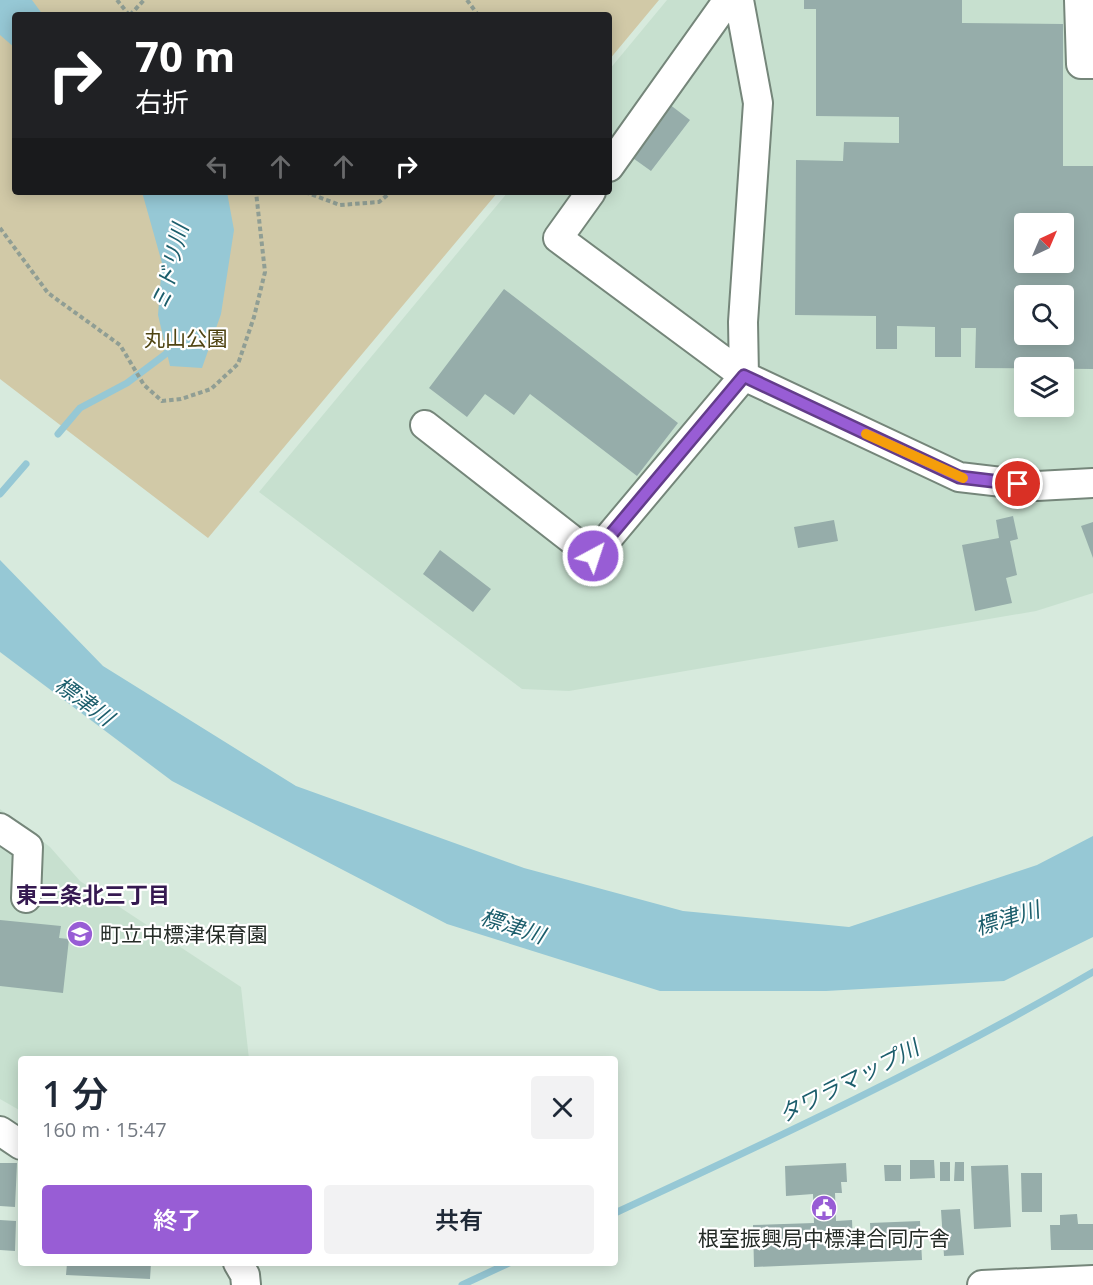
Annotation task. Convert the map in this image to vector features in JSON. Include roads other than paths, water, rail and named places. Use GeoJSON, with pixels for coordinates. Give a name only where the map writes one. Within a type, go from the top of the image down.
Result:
{"type":"FeatureCollection","features":[{"type":"Feature","properties":{"kind":"street"},"geometry":{"type":"LineString","coordinates":[[612,163],[728,0]]}},
{"type":"Feature","properties":{"kind":"street"},"geometry":{"type":"LineString","coordinates":[[425,425],[593,556],[744,376],[743,322],[758,103],[739,0]]}},
{"type":"Feature","properties":{"kind":"street"},"geometry":{"type":"LineString","coordinates":[[1079,0],[1081,64],[1093,64]]}},
{"type":"Feature","properties":{"kind":"street"},"geometry":{"type":"LineString","coordinates":[[589,195],[558,238],[744,376],[959,477],[1037,486],[1093,483]]}},
{"type":"Feature","properties":{"kind":"street"},"geometry":{"type":"LineString","coordinates":[[0,828],[28,847],[26,898]]}},
{"type":"Feature","properties":{"kind":"street"},"geometry":{"type":"LineString","coordinates":[[0,1131],[18,1142]]}},
{"type":"Feature","properties":{"kind":"street"},"geometry":{"type":"LineString","coordinates":[[240,1266],[246,1285]]}},
{"type":"Feature","properties":{"kind":"street"},"geometry":{"type":"LineString","coordinates":[[982,1285],[1093,1280]]}},
{"type":"Feature","properties":{"kind":"water"},"geometry":{"type":"Polygon","coordinates":[[[0,0],[32,0],[41,12],[12,12],[12,45],[0,35],[0,0]]]}},
{"type":"Feature","properties":{"kind":"water","name":"ミドリ川"},"geometry":{"type":"Polygon","coordinates":[[[143,195],[228,195],[234,230],[221,314],[202,368],[170,366],[158,315],[162,263],[143,195]]]}},
{"type":"Feature","properties":{"kind":"water","name":"標津川"},"geometry":{"type":"Polygon","coordinates":[[[0,560],[103,666],[296,786],[524,868],[683,911],[849,927],[1037,865],[1093,836],[1093,937],[1004,981],[826,991],[660,991],[447,924],[172,781],[0,652],[0,560]]]}},
{"type":"Feature","properties":{"kind":"waterway"},"geometry":{"type":"LineString","coordinates":[[58,434],[80,408],[127,383],[167,353],[169,346]]}},
{"type":"Feature","properties":{"kind":"waterway"},"geometry":{"type":"LineString","coordinates":[[0,494],[26,464]]}},
{"type":"Feature","properties":{"kind":"waterway","name":"タワラマップ川"},"geometry":{"type":"LineString","coordinates":[[618,1212],[797,1128],[917,1068],[1093,972]]}},
{"type":"Feature","properties":{"kind":"waterway","name":"タワラマップ川"},"geometry":{"type":"LineString","coordinates":[[462,1285],[503,1266]]}},
{"type":"Feature","properties":{"kind":"place","name":"町立中標津保育園"},"geometry":{"type":"Point","coordinates":[80,934]}},
{"type":"Feature","properties":{"kind":"place","name":"根室振興局中標津合同庁舎"},"geometry":{"type":"Point","coordinates":[824,1208]}},
{"type":"Feature","properties":{"kind":"district","name":"東三条北三丁目"},"geometry":{"type":"Point","coordinates":[93,894]}},
{"type":"Feature","properties":{"kind":"park label","name":"丸山公園"},"geometry":{"type":"Point","coordinates":[186,338]}}]}
